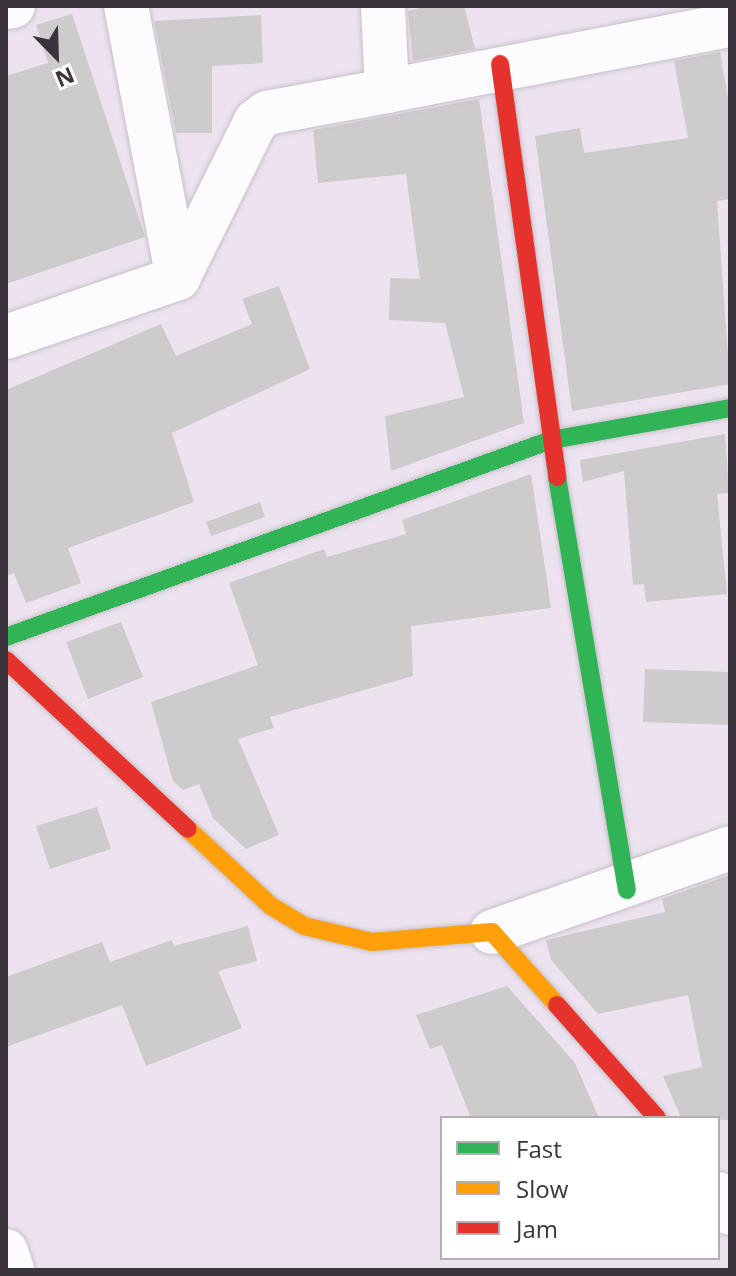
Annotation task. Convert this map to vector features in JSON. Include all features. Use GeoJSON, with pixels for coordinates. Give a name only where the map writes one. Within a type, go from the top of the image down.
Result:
{"type":"FeatureCollection","features":[{"type":"Feature","properties":{"kind":"street"},"geometry":{"type":"LineString","coordinates":[[6,7],[13,6]]}},
{"type":"Feature","properties":{"kind":"street"},"geometry":{"type":"LineString","coordinates":[[126,6],[178,278]]}},
{"type":"Feature","properties":{"kind":"street"},"geometry":{"type":"LineString","coordinates":[[383,6],[387,91]]}},
{"type":"Feature","properties":{"kind":"street"},"geometry":{"type":"LineString","coordinates":[[6,337],[178,278],[256,121],[283,109],[387,91],[500,64],[730,25]]}},
{"type":"Feature","properties":{"kind":"street"},"geometry":{"type":"LineString","coordinates":[[500,64],[551,440],[627,890]]}},
{"type":"Feature","properties":{"kind":"street"},"geometry":{"type":"LineString","coordinates":[[6,637],[551,440],[730,408]]}},
{"type":"Feature","properties":{"kind":"street"},"geometry":{"type":"LineString","coordinates":[[6,660],[271,906],[304,926],[372,942],[492,932],[627,890],[730,848]]}},
{"type":"Feature","properties":{"kind":"street"},"geometry":{"type":"LineString","coordinates":[[492,932],[655,1116]]}},
{"type":"Feature","properties":{"kind":"street"},"geometry":{"type":"LineString","coordinates":[[6,1251],[12,1270]]}},
{"type":"Feature","properties":{"kind":"building"},"geometry":{"type":"Polygon","coordinates":[[[429,6],[464,6],[475,49],[413,61],[408,11],[429,6]]]}},
{"type":"Feature","properties":{"kind":"building"},"geometry":{"type":"Polygon","coordinates":[[[72,14],[145,237],[6,284],[6,76],[48,63],[36,25],[72,14]]]}},
{"type":"Feature","properties":{"kind":"building"},"geometry":{"type":"Polygon","coordinates":[[[261,15],[263,63],[212,66],[212,133],[176,133],[154,21],[261,15]]]}},
{"type":"Feature","properties":{"kind":"building"},"geometry":{"type":"Polygon","coordinates":[[[720,52],[730,110],[730,199],[717,201],[730,384],[572,411],[535,136],[580,128],[584,153],[688,138],[674,61],[720,52]]]}},
{"type":"Feature","properties":{"kind":"building"},"geometry":{"type":"Polygon","coordinates":[[[479,99],[524,423],[391,471],[385,416],[464,397],[445,323],[389,320],[390,278],[420,279],[406,174],[318,183],[313,130],[479,99]]]}},
{"type":"Feature","properties":{"kind":"building"},"geometry":{"type":"Polygon","coordinates":[[[279,286],[310,369],[172,433],[194,502],[68,548],[81,583],[26,603],[14,573],[6,576],[6,390],[161,324],[176,356],[252,324],[242,299],[279,286]]]}},
{"type":"Feature","properties":{"kind":"building"},"geometry":{"type":"Polygon","coordinates":[[[725,434],[729,493],[717,494],[727,594],[646,602],[644,584],[633,585],[624,471],[583,482],[580,460],[725,434]]]}},
{"type":"Feature","properties":{"kind":"building"},"geometry":{"type":"Polygon","coordinates":[[[531,474],[551,608],[411,626],[413,676],[270,717],[274,728],[238,739],[279,835],[246,849],[213,818],[199,784],[183,790],[173,781],[151,702],[258,665],[229,583],[324,549],[327,557],[406,534],[402,520],[531,474]]]}},
{"type":"Feature","properties":{"kind":"building"},"geometry":{"type":"Polygon","coordinates":[[[260,502],[265,517],[211,536],[206,522],[260,502]]]}},
{"type":"Feature","properties":{"kind":"building"},"geometry":{"type":"Polygon","coordinates":[[[121,622],[143,677],[88,699],[66,642],[121,622]]]}},
{"type":"Feature","properties":{"kind":"building"},"geometry":{"type":"Polygon","coordinates":[[[645,669],[730,672],[730,725],[643,722],[645,669]]]}},
{"type":"Feature","properties":{"kind":"building"},"geometry":{"type":"Polygon","coordinates":[[[97,807],[111,849],[50,869],[36,826],[97,807]]]}},
{"type":"Feature","properties":{"kind":"building"},"geometry":{"type":"Polygon","coordinates":[[[730,875],[730,1120],[720,1120],[720,1116],[680,1116],[663,1076],[702,1067],[688,995],[598,1014],[551,960],[546,940],[665,912],[662,899],[730,875]]]}},
{"type":"Feature","properties":{"kind":"building"},"geometry":{"type":"Polygon","coordinates":[[[248,926],[257,961],[218,971],[242,1028],[146,1066],[122,1005],[6,1047],[6,977],[102,942],[110,962],[172,940],[174,946],[248,926]]]}},
{"type":"Feature","properties":{"kind":"building"},"geometry":{"type":"Polygon","coordinates":[[[507,986],[575,1063],[598,1116],[470,1116],[442,1045],[430,1049],[416,1015],[507,986]]]}},
{"type":"Feature","properties":{"kind":"traffic: fast"},"geometry":{"type":"LineString","coordinates":[[6,637],[551,440],[730,408]]}},
{"type":"Feature","properties":{"kind":"traffic: fast"},"geometry":{"type":"LineString","coordinates":[[557,477],[627,890]]}},
{"type":"Feature","properties":{"kind":"traffic: slow"},"geometry":{"type":"LineString","coordinates":[[188,829],[271,906],[304,926],[372,942],[492,932],[557,1005]]}},
{"type":"Feature","properties":{"kind":"traffic: jam"},"geometry":{"type":"LineString","coordinates":[[500,64],[557,477]]}},
{"type":"Feature","properties":{"kind":"traffic: jam"},"geometry":{"type":"LineString","coordinates":[[6,660],[188,829]]}},
{"type":"Feature","properties":{"kind":"traffic: jam"},"geometry":{"type":"LineString","coordinates":[[557,1005],[655,1116]]}}]}
